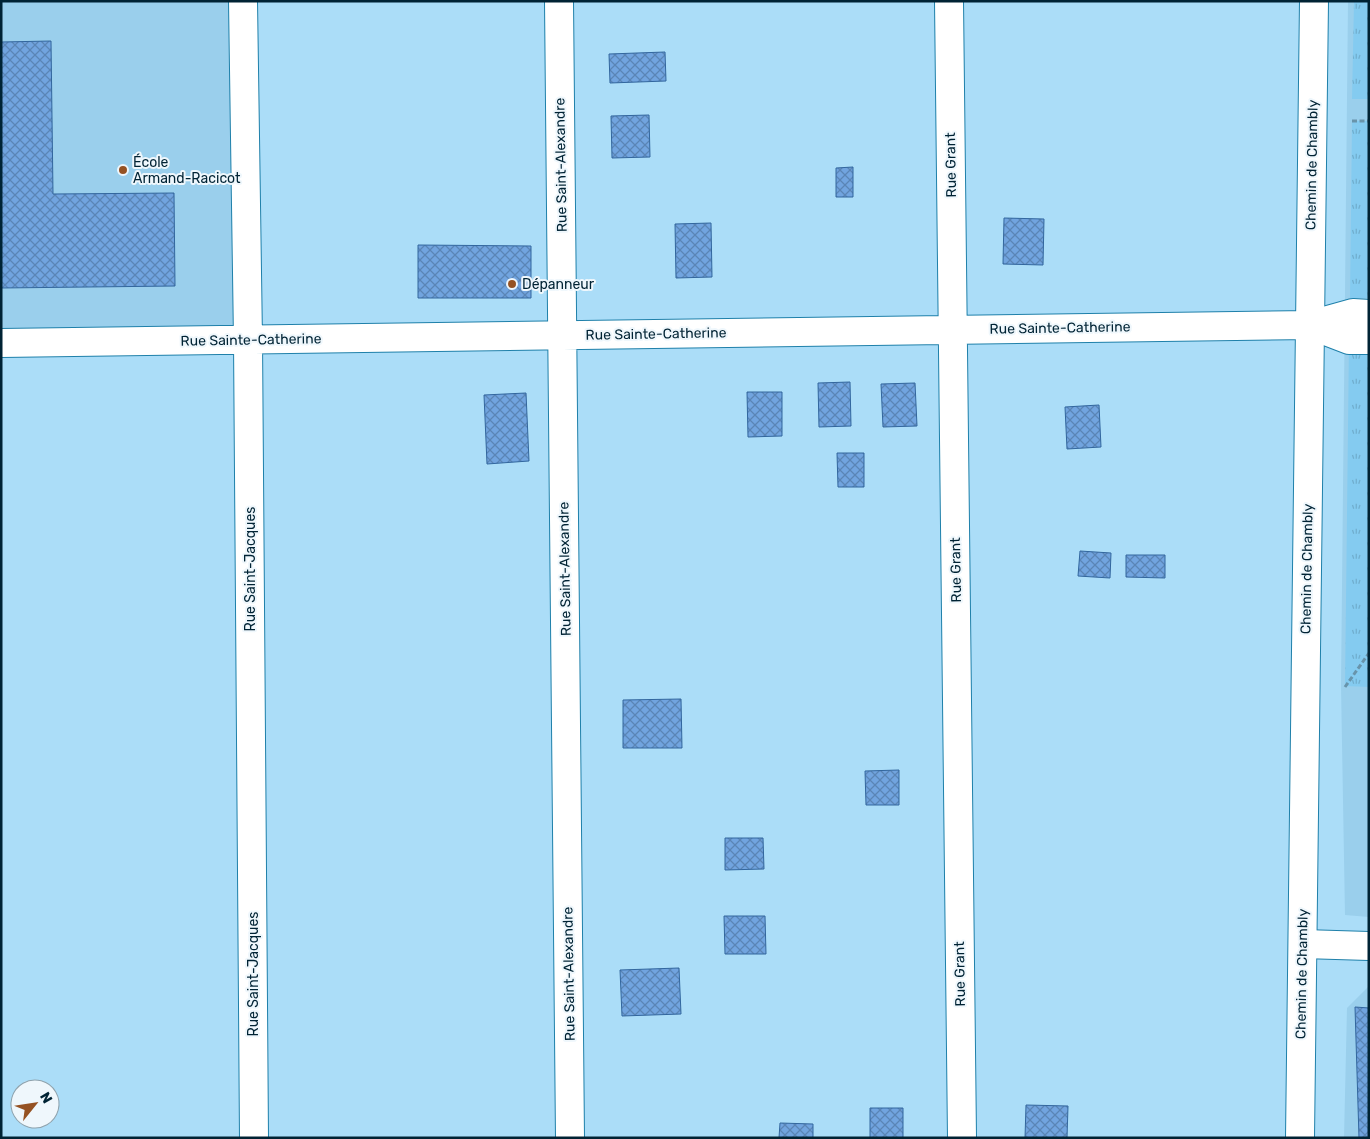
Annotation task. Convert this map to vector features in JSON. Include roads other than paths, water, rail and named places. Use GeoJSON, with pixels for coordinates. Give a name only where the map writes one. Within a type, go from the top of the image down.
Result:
{"type":"FeatureCollection","features":[{"type":"Feature","properties":{"kind":"street","name":"Rue Saint-Jacques"},"geometry":{"type":"LineString","coordinates":[[243,1],[248,340],[254,1138]]}},
{"type":"Feature","properties":{"kind":"street","name":"Rue Saint-Alexandre"},"geometry":{"type":"LineString","coordinates":[[559,1],[570,1138]]}},
{"type":"Feature","properties":{"kind":"street","name":"Rue Grant"},"geometry":{"type":"LineString","coordinates":[[949,1],[962,1138]]}},
{"type":"Feature","properties":{"kind":"street","name":"Chemin de Chambly"},"geometry":{"type":"LineString","coordinates":[[1300,1138],[1314,1]]}},
{"type":"Feature","properties":{"kind":"street"},"geometry":{"type":"LineString","coordinates":[[1310,325],[1353,314],[1369,314]]}},
{"type":"Feature","properties":{"kind":"street","name":"Rue Sainte-Catherine"},"geometry":{"type":"LineString","coordinates":[[1,343],[1310,325]]}},
{"type":"Feature","properties":{"kind":"street"},"geometry":{"type":"LineString","coordinates":[[1310,325],[1349,340],[1369,340]]}},
{"type":"Feature","properties":{"kind":"street"},"geometry":{"type":"LineString","coordinates":[[1303,944],[1369,946]]}},
{"type":"Feature","properties":{"kind":"place","name":"École Armand-Racicot"},"geometry":{"type":"Point","coordinates":[123,170]}},
{"type":"Feature","properties":{"kind":"place","name":"Dépanneur"},"geometry":{"type":"Point","coordinates":[512,284]}}]}
